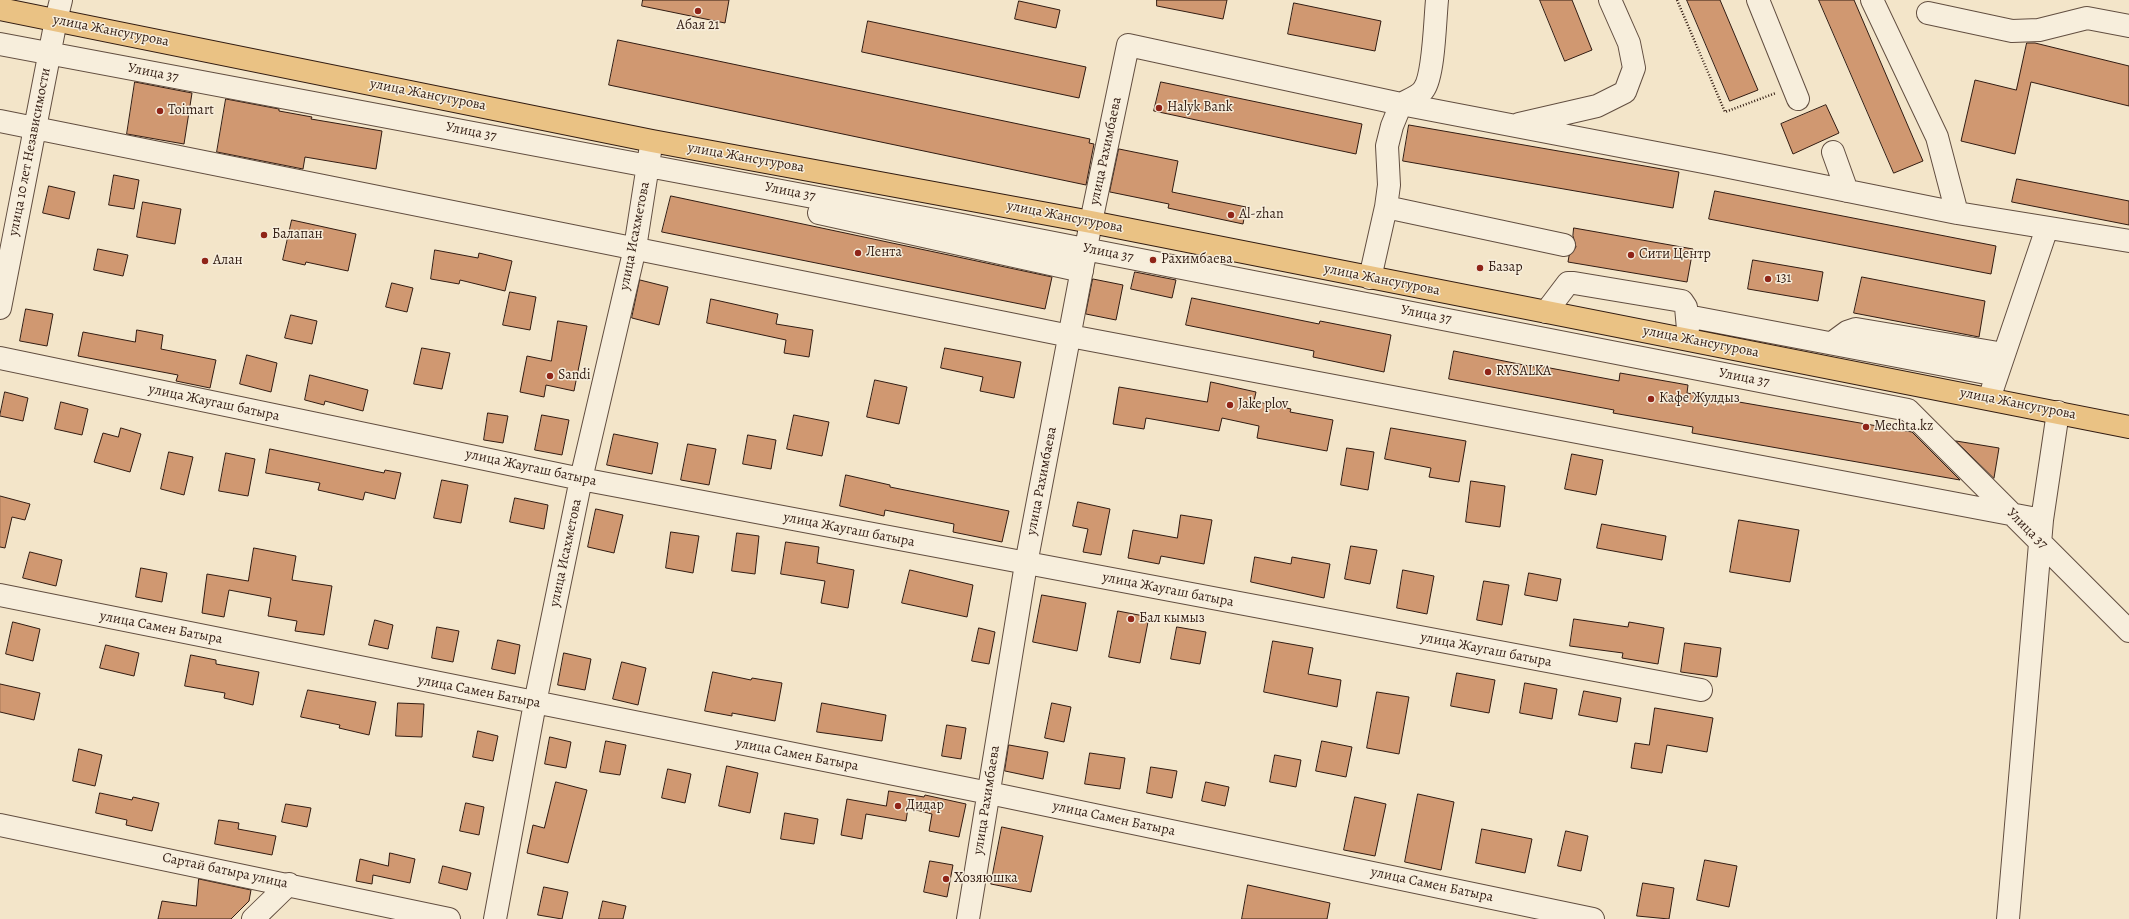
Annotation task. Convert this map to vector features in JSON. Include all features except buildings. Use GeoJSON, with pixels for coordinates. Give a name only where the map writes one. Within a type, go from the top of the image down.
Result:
{"type":"FeatureCollection","features":[{"type":"Feature","properties":{"kind":"main road","name":"улица Жансугурова"},"geometry":{"type":"LineString","coordinates":[[0,9],[58,10],[652,141],[1091,222],[1370,278],[2128,425]]}},
{"type":"Feature","properties":{"kind":"street"},"geometry":{"type":"LineString","coordinates":[[1370,278],[1386,207],[1389,185],[1387,146],[1392,126],[1401,104],[1420,93],[1424,89],[1427,82],[1430,70],[1437,0]]}},
{"type":"Feature","properties":{"kind":"street"},"geometry":{"type":"LineString","coordinates":[[1512,126],[1597,106],[1625,92],[1634,68],[1628,43],[1610,0]]}},
{"type":"Feature","properties":{"kind":"street"},"geometry":{"type":"LineString","coordinates":[[1758,0],[1796,93]]}},
{"type":"Feature","properties":{"kind":"street"},"geometry":{"type":"LineString","coordinates":[[1872,0],[1937,137],[1957,213]]}},
{"type":"Feature","properties":{"kind":"street","name":"улица 10 лет Независимости"},"geometry":{"type":"LineString","coordinates":[[0,308],[58,10]]}},
{"type":"Feature","properties":{"kind":"street"},"geometry":{"type":"LineString","coordinates":[[1928,13],[2012,30],[2038,30],[2086,18],[2129,26]]}},
{"type":"Feature","properties":{"kind":"street","name":"Улица 37"},"geometry":{"type":"LineString","coordinates":[[0,44],[962,225],[1908,410],[2129,631]]}},
{"type":"Feature","properties":{"kind":"street","name":"улица Рахимбаева"},"geometry":{"type":"LineString","coordinates":[[968,919],[1026,564],[1091,222],[1128,45],[1401,104]]}},
{"type":"Feature","properties":{"kind":"street"},"geometry":{"type":"LineString","coordinates":[[1401,104],[1957,213],[2129,241]]}},
{"type":"Feature","properties":{"kind":"street"},"geometry":{"type":"LineString","coordinates":[[0,121],[1070,336],[2042,520]]}},
{"type":"Feature","properties":{"kind":"street","name":"улица Исахметова"},"geometry":{"type":"LineString","coordinates":[[495,919],[535,703],[581,479],[635,248],[652,141]]}},
{"type":"Feature","properties":{"kind":"street"},"geometry":{"type":"LineString","coordinates":[[699,150],[696,171],[702,183],[708,188],[1082,271]]}},
{"type":"Feature","properties":{"kind":"street"},"geometry":{"type":"LineString","coordinates":[[1833,152],[1847,191]]}},
{"type":"Feature","properties":{"kind":"street"},"geometry":{"type":"LineString","coordinates":[[1386,207],[1564,245]]}},
{"type":"Feature","properties":{"kind":"street"},"geometry":{"type":"LineString","coordinates":[[1989,398],[2047,228]]}},
{"type":"Feature","properties":{"kind":"street"},"geometry":{"type":"LineString","coordinates":[[1546,312],[1568,283],[1682,301],[1686,307],[1689,340]]}},
{"type":"Feature","properties":{"kind":"street"},"geometry":{"type":"LineString","coordinates":[[1687,316],[1832,343],[1925,351],[2004,354]]}},
{"type":"Feature","properties":{"kind":"street"},"geometry":{"type":"LineString","coordinates":[[1918,384],[1925,351]]}},
{"type":"Feature","properties":{"kind":"street"},"geometry":{"type":"LineString","coordinates":[[1925,351],[1997,375]]}},
{"type":"Feature","properties":{"kind":"street","name":"улица Жаугаш батыра"},"geometry":{"type":"LineString","coordinates":[[0,358],[581,479],[1701,690]]}},
{"type":"Feature","properties":{"kind":"street"},"geometry":{"type":"LineString","coordinates":[[2008,919],[2042,520],[2058,412]]}},
{"type":"Feature","properties":{"kind":"street","name":"улица Самен Батыра"},"geometry":{"type":"LineString","coordinates":[[0,595],[989,793],[1593,919]]}},
{"type":"Feature","properties":{"kind":"street","name":"Сартай батыра улица"},"geometry":{"type":"LineString","coordinates":[[0,825],[289,884],[449,919]]}},
{"type":"Feature","properties":{"kind":"street"},"geometry":{"type":"LineString","coordinates":[[253,919],[289,884]]}},
{"type":"Feature","properties":{"kind":"path"},"geometry":{"type":"LineString","coordinates":[[1677,0],[1725,112],[1796,93]]}},
{"type":"Feature","properties":{"kind":"place","name":"Абая 21"},"geometry":{"type":"Point","coordinates":[698,11]}},
{"type":"Feature","properties":{"kind":"place","name":"Halyk Bank"},"geometry":{"type":"Point","coordinates":[1159,108]}},
{"type":"Feature","properties":{"kind":"place","name":"Toimart"},"geometry":{"type":"Point","coordinates":[160,111]}},
{"type":"Feature","properties":{"kind":"place","name":"Al-zhan"},"geometry":{"type":"Point","coordinates":[1231,215]}},
{"type":"Feature","properties":{"kind":"place","name":"Балапан"},"geometry":{"type":"Point","coordinates":[264,235]}},
{"type":"Feature","properties":{"kind":"place","name":"Лента"},"geometry":{"type":"Point","coordinates":[858,253]}},
{"type":"Feature","properties":{"kind":"place","name":"Сити Центр"},"geometry":{"type":"Point","coordinates":[1631,255]}},
{"type":"Feature","properties":{"kind":"place","name":"Рахимбаева"},"geometry":{"type":"Point","coordinates":[1153,260]}},
{"type":"Feature","properties":{"kind":"place","name":"Алан"},"geometry":{"type":"Point","coordinates":[205,261]}},
{"type":"Feature","properties":{"kind":"place","name":"Базар"},"geometry":{"type":"Point","coordinates":[1480,268]}},
{"type":"Feature","properties":{"kind":"place","name":"131"},"geometry":{"type":"Point","coordinates":[1768,279]}},
{"type":"Feature","properties":{"kind":"place","name":"RYSALKA"},"geometry":{"type":"Point","coordinates":[1488,372]}},
{"type":"Feature","properties":{"kind":"place","name":"Sandi"},"geometry":{"type":"Point","coordinates":[550,376]}},
{"type":"Feature","properties":{"kind":"place","name":"Кафе Жулдыз"},"geometry":{"type":"Point","coordinates":[1651,399]}},
{"type":"Feature","properties":{"kind":"place","name":"Jake plov"},"geometry":{"type":"Point","coordinates":[1230,405]}},
{"type":"Feature","properties":{"kind":"place","name":"Mechta.kz"},"geometry":{"type":"Point","coordinates":[1866,427]}},
{"type":"Feature","properties":{"kind":"place","name":"Бал кымыз"},"geometry":{"type":"Point","coordinates":[1131,619]}},
{"type":"Feature","properties":{"kind":"place","name":"Дидар"},"geometry":{"type":"Point","coordinates":[898,806]}},
{"type":"Feature","properties":{"kind":"place","name":"Хозяюшка"},"geometry":{"type":"Point","coordinates":[946,879]}}]}
